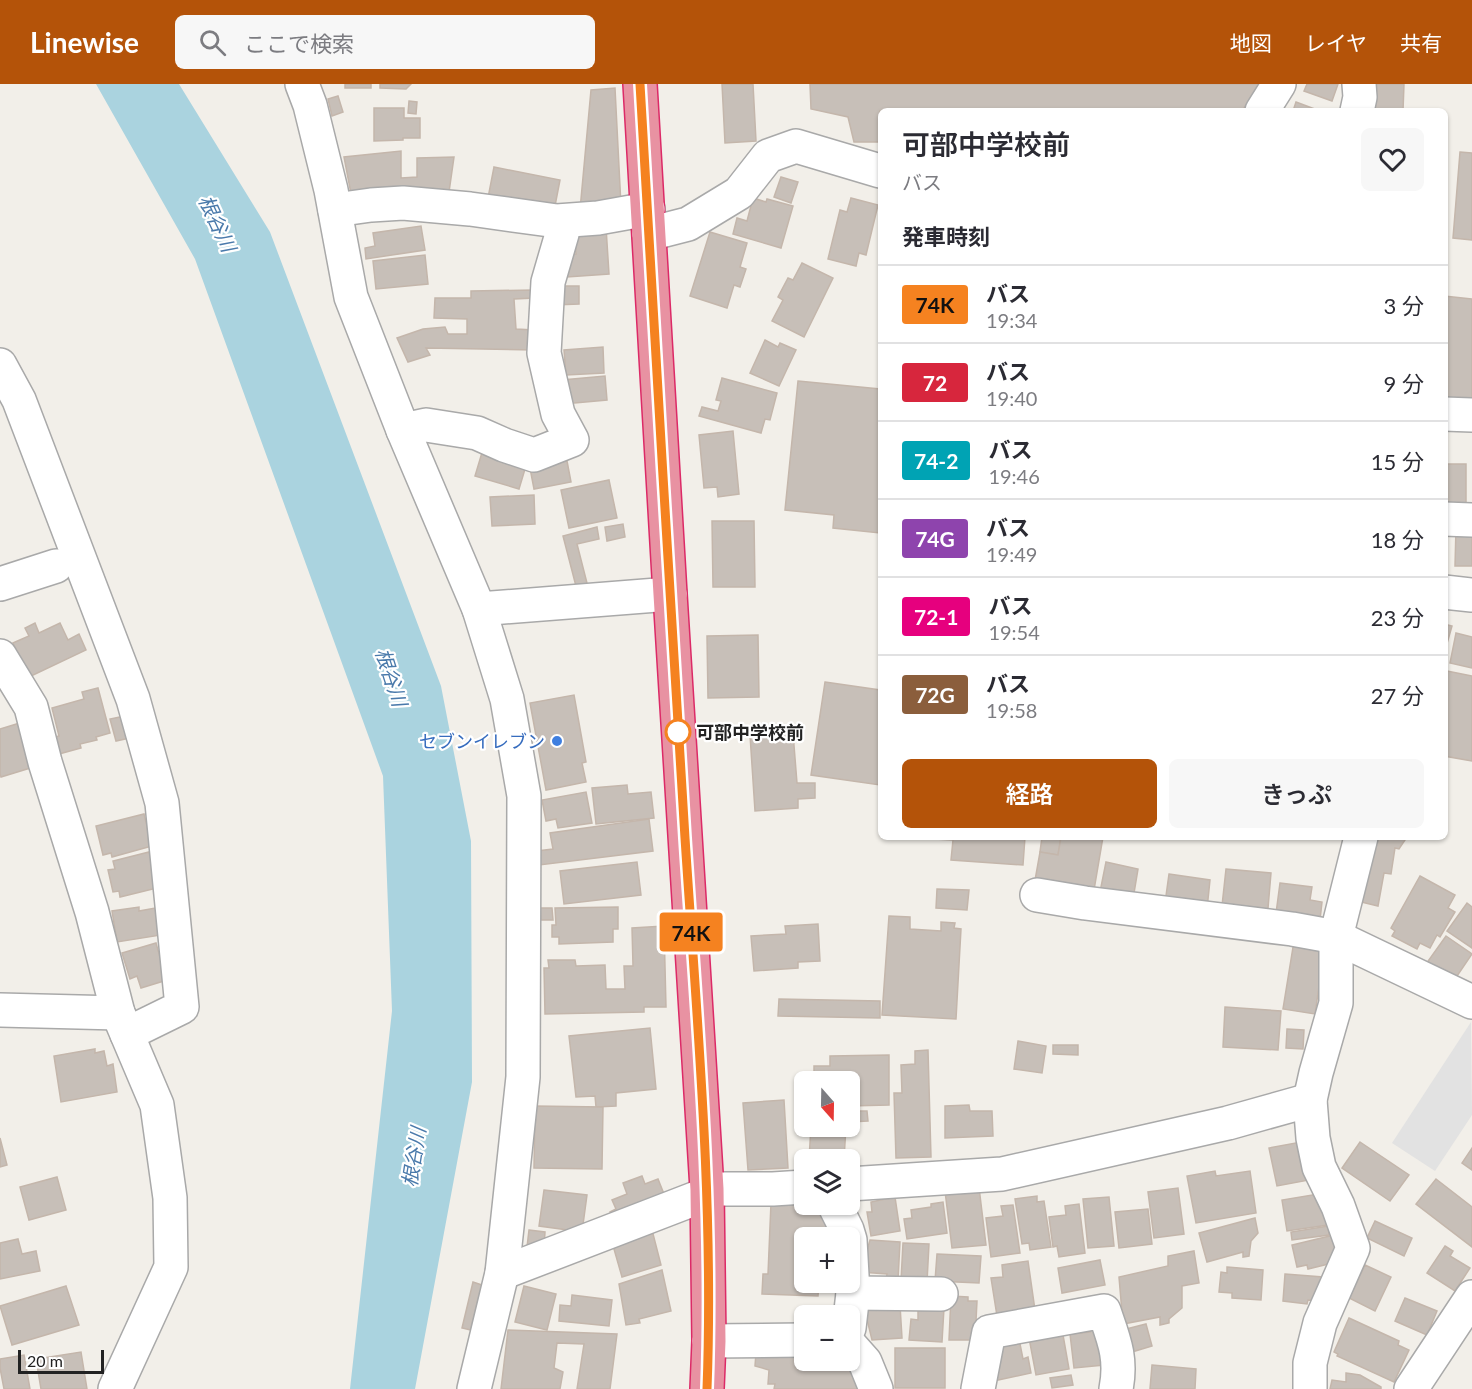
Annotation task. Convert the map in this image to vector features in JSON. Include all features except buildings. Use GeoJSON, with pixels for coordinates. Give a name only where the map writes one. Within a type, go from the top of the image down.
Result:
{"type":"FeatureCollection","features":[{"type":"Feature","properties":{"kind":"highway"},"geometry":{"type":"LineString","coordinates":[[640,84],[707,1191],[709,1341],[707,1389]]}},
{"type":"Feature","properties":{"kind":"street"},"geometry":{"type":"LineString","coordinates":[[302,84],[310,105],[335,210],[351,297],[403,430],[479,609],[507,699],[524,796],[523,1077],[502,1273],[474,1389]]}},
{"type":"Feature","properties":{"kind":"street"},"geometry":{"type":"LineString","coordinates":[[1264,108],[1279,84]]}},
{"type":"Feature","properties":{"kind":"street"},"geometry":{"type":"LineString","coordinates":[[1281,108],[1295,84]]}},
{"type":"Feature","properties":{"kind":"street"},"geometry":{"type":"LineString","coordinates":[[1358,108],[1359,84]]}},
{"type":"Feature","properties":{"kind":"street"},"geometry":{"type":"LineString","coordinates":[[335,210],[403,203],[470,209],[540,219],[598,218],[688,224],[739,194],[768,156],[796,146],[878,170]]}},
{"type":"Feature","properties":{"kind":"street"},"geometry":{"type":"LineString","coordinates":[[403,430],[426,425],[477,433],[534,455],[572,440],[558,414],[544,352],[548,282],[562,234],[563,220]]}},
{"type":"Feature","properties":{"kind":"street"},"geometry":{"type":"LineString","coordinates":[[0,364],[19,400],[133,699],[162,803],[182,1007],[122,1024],[0,1010]]}},
{"type":"Feature","properties":{"kind":"street"},"geometry":{"type":"LineString","coordinates":[[1448,414],[1472,415]]}},
{"type":"Feature","properties":{"kind":"street"},"geometry":{"type":"LineString","coordinates":[[1448,519],[1472,520]]}},
{"type":"Feature","properties":{"kind":"street"},"geometry":{"type":"LineString","coordinates":[[0,584],[56,566]]}},
{"type":"Feature","properties":{"kind":"street"},"geometry":{"type":"LineString","coordinates":[[1448,592],[1472,595]]}},
{"type":"Feature","properties":{"kind":"street"},"geometry":{"type":"LineString","coordinates":[[479,609],[670,594]]}},
{"type":"Feature","properties":{"kind":"street"},"geometry":{"type":"LineString","coordinates":[[0,656],[31,707],[45,762],[92,912],[122,1024],[157,1105],[170,1198],[171,1267],[115,1389]]}},
{"type":"Feature","properties":{"kind":"street"},"geometry":{"type":"LineString","coordinates":[[1310,1389],[1310,1363],[1320,1323],[1353,1248],[1338,1206],[1319,1167],[1313,1138],[1310,1100],[1336,1003],[1336,937],[1360,840]]}},
{"type":"Feature","properties":{"kind":"street"},"geometry":{"type":"LineString","coordinates":[[1037,895],[1292,929],[1336,937],[1472,1002]]}},
{"type":"Feature","properties":{"kind":"street"},"geometry":{"type":"LineString","coordinates":[[860,1183],[1002,1174],[1228,1123],[1310,1100]]}},
{"type":"Feature","properties":{"kind":"street"},"geometry":{"type":"LineString","coordinates":[[502,1273],[707,1191],[794,1188]]}},
{"type":"Feature","properties":{"kind":"street"},"geometry":{"type":"LineString","coordinates":[[852,1305],[853,1293],[940,1294]]}},
{"type":"Feature","properties":{"kind":"street"},"geometry":{"type":"LineString","coordinates":[[1411,1389],[1472,1298]]}},
{"type":"Feature","properties":{"kind":"street"},"geometry":{"type":"LineString","coordinates":[[978,1389],[989,1332],[1104,1311],[1118,1353],[1119,1378],[1116,1389]]}},
{"type":"Feature","properties":{"kind":"street"},"geometry":{"type":"LineString","coordinates":[[709,1341],[794,1340]]}},
{"type":"Feature","properties":{"kind":"street"},"geometry":{"type":"LineString","coordinates":[[130,1389],[134,1348]]}},
{"type":"Feature","properties":{"kind":"street"},"geometry":{"type":"LineString","coordinates":[[860,1356],[865,1362],[876,1389]]}},
{"type":"Feature","properties":{"kind":"shaded area"},"geometry":{"type":"Polygon","coordinates":[[[1471,1022],[1472,1115],[1435,1171],[1392,1143],[1471,1022]]]}},
{"type":"Feature","properties":{"kind":"water","name":"根谷川"},"geometry":{"type":"Polygon","coordinates":[[[96,84],[179,84],[270,232],[441,686],[471,841],[472,1082],[415,1389],[350,1389],[392,1011],[383,776],[195,259],[96,84]]]}},
{"type":"Feature","properties":{"kind":"bus line","name":"74K"},"geometry":{"type":"LineString","coordinates":[[640,84],[707,1189],[709,1341],[707,1389]]}},
{"type":"Feature","properties":{"kind":"place","name":"可部中学校前"},"geometry":{"type":"Point","coordinates":[678,732]}},
{"type":"Feature","properties":{"kind":"place","name":"セブンイレブン"},"geometry":{"type":"Point","coordinates":[557,741]}}]}
